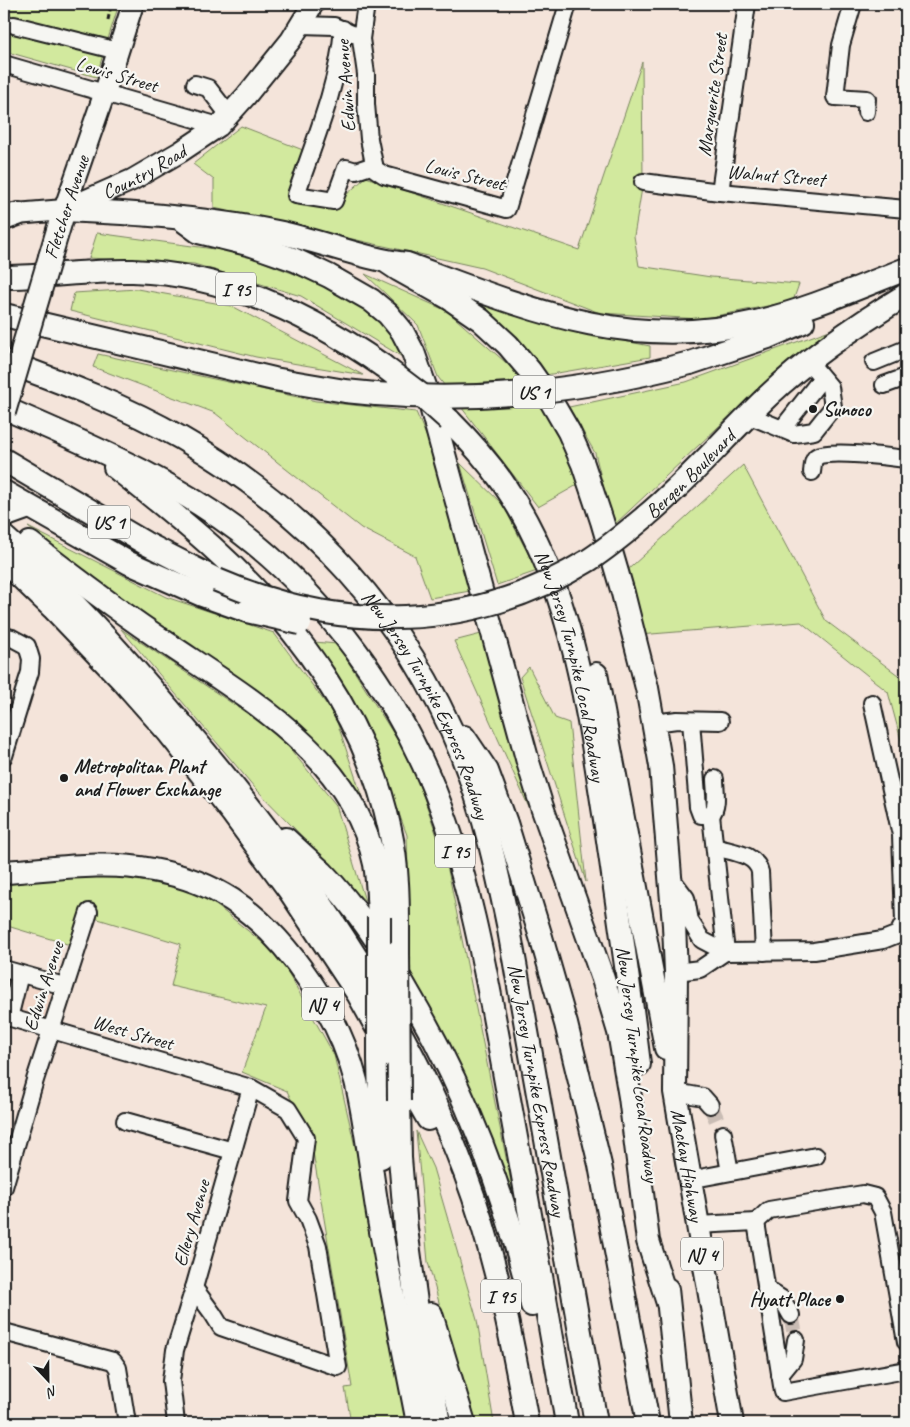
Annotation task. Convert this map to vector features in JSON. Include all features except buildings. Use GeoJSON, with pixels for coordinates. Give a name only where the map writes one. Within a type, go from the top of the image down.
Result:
{"type":"FeatureCollection","features":[{"type":"Feature","properties":{"kind":"highway"},"geometry":{"type":"LineString","coordinates":[[64,210],[135,213],[280,233],[387,262],[407,264],[556,317],[605,327],[666,332],[720,329],[772,318],[906,269]]}},
{"type":"Feature","properties":{"kind":"highway","name":"Fletcher Avenue"},"geometry":{"type":"LineString","coordinates":[[4,412],[64,210]]}},
{"type":"Feature","properties":{"kind":"highway"},"geometry":{"type":"LineString","coordinates":[[180,218],[199,232],[274,252],[360,292],[380,306],[395,322],[413,352],[427,392],[528,762],[603,979],[619,1032],[630,1097],[648,1241],[668,1303]]}},
{"type":"Feature","properties":{"kind":"highway"},"geometry":{"type":"LineString","coordinates":[[387,262],[457,303],[495,332],[530,371],[560,416],[579,456],[602,521],[623,593],[654,724],[662,783],[671,878],[676,972],[675,1089]]}},
{"type":"Feature","properties":{"kind":"highway","name":"US 1"},"geometry":{"type":"LineString","coordinates":[[4,315],[274,379],[345,391],[405,396],[490,396],[577,387],[690,363],[749,344],[796,325],[906,269]]}},
{"type":"Feature","properties":{"kind":"highway","name":"New Jersey Turnpike Local Roadway"},"geometry":{"type":"LineString","coordinates":[[4,277],[134,271],[162,273],[205,280],[239,290],[285,308],[347,342],[420,394],[478,450],[504,484],[524,518],[558,595],[571,636],[593,741],[636,1036],[681,1423]]}},
{"type":"Feature","properties":{"kind":"highway","name":"Bergen Boulevard"},"geometry":{"type":"LineString","coordinates":[[452,612],[511,597],[564,574],[602,551],[683,483],[770,394],[815,370],[856,327],[906,294]]}},
{"type":"Feature","properties":{"kind":"highway","name":"New Jersey Turnpike Express Roadway"},"geometry":{"type":"LineString","coordinates":[[4,361],[82,391],[157,426],[210,456],[269,496],[322,544],[371,597],[399,634],[430,687],[461,753],[493,855],[508,924],[596,1423]]}},
{"type":"Feature","properties":{"kind":"highway","name":"New Jersey Turnpike Express Roadway"},"geometry":{"type":"LineString","coordinates":[[4,408],[83,442],[171,486],[225,521],[270,557],[308,594],[360,655],[398,714],[430,780],[451,840],[481,954],[506,1081],[566,1418]]}},
{"type":"Feature","properties":{"kind":"highway"},"geometry":{"type":"LineString","coordinates":[[83,442],[192,529],[262,597],[294,636],[338,697],[364,747],[375,775],[390,831],[397,886],[399,1101],[402,1188],[418,1317],[439,1423]]}},
{"type":"Feature","properties":{"kind":"highway","name":"US 1"},"geometry":{"type":"LineString","coordinates":[[4,460],[145,542],[217,580],[276,602],[334,615],[364,618],[392,618],[452,612]]}},
{"type":"Feature","properties":{"kind":"highway"},"geometry":{"type":"LineString","coordinates":[[4,492],[99,547],[151,574],[212,599],[272,618],[320,627],[364,631],[410,626],[452,612]]}},
{"type":"Feature","properties":{"kind":"highway"},"geometry":{"type":"LineString","coordinates":[[4,516],[29,507]]}},
{"type":"Feature","properties":{"kind":"highway"},"geometry":{"type":"LineString","coordinates":[[4,526],[29,542],[152,633],[250,698],[276,718],[306,746],[341,788],[362,826],[374,863],[378,888],[381,1154],[388,1270]]}},
{"type":"Feature","properties":{"kind":"highway","name":"I 95"},"geometry":{"type":"LineString","coordinates":[[4,537],[72,601],[196,741],[244,800],[314,894],[382,1000],[422,1074],[464,1172],[482,1225],[498,1284],[527,1423]]}},
{"type":"Feature","properties":{"kind":"highway"},"geometry":{"type":"LineString","coordinates":[[536,543],[574,602],[591,652],[660,1021],[675,1089]]}},
{"type":"Feature","properties":{"kind":"highway"},"geometry":{"type":"LineString","coordinates":[[4,561],[59,614],[122,680],[168,732],[238,821],[289,890],[344,972],[426,1116],[464,1172]]}},
{"type":"Feature","properties":{"kind":"highway"},"geometry":{"type":"LineString","coordinates":[[430,687],[487,771],[536,918],[576,1062],[600,1166],[648,1423]]}},
{"type":"Feature","properties":{"kind":"highway"},"geometry":{"type":"LineString","coordinates":[[244,800],[322,873],[372,932],[433,1035],[465,1102],[490,1163],[510,1224],[541,1342],[566,1418]]}},
{"type":"Feature","properties":{"kind":"highway","name":"NJ 4"},"geometry":{"type":"LineString","coordinates":[[4,872],[96,865],[164,872],[193,882],[231,900],[272,935],[292,958],[319,996],[333,1022],[351,1066],[359,1095],[388,1270],[418,1423]]}},
{"type":"Feature","properties":{"kind":"highway","name":"Mackay Highway"},"geometry":{"type":"LineString","coordinates":[[675,1089],[689,1180],[732,1423]]}},
{"type":"Feature","properties":{"kind":"highway"},"geometry":{"type":"LineString","coordinates":[[412,1264],[430,1312],[464,1423]]}},
{"type":"Feature","properties":{"kind":"highway"},"geometry":{"type":"LineString","coordinates":[[585,1357],[609,1423]]}},
{"type":"Feature","properties":{"kind":"main road","name":"Fletcher Avenue"},"geometry":{"type":"LineString","coordinates":[[64,210],[133,4]]}},
{"type":"Feature","properties":{"kind":"main road","name":"Country Road"},"geometry":{"type":"LineString","coordinates":[[9,216],[64,210],[132,180],[180,152],[224,120],[268,69],[313,4]]}},
{"type":"Feature","properties":{"kind":"street","name":"Edwin Avenue"},"geometry":{"type":"LineString","coordinates":[[366,4],[361,39],[374,165]]}},
{"type":"Feature","properties":{"kind":"street","name":"Louis Street"},"geometry":{"type":"LineString","coordinates":[[374,165],[375,169],[384,175],[507,209],[568,4]]}},
{"type":"Feature","properties":{"kind":"street","name":"Marguerite Street"},"geometry":{"type":"LineString","coordinates":[[720,192],[746,4]]}},
{"type":"Feature","properties":{"kind":"street"},"geometry":{"type":"LineString","coordinates":[[852,4],[841,45],[835,97],[867,99],[866,112]]}},
{"type":"Feature","properties":{"kind":"street"},"geometry":{"type":"LineString","coordinates":[[14,24],[118,51]]}},
{"type":"Feature","properties":{"kind":"street"},"geometry":{"type":"LineString","coordinates":[[300,25],[334,26],[344,29],[361,39]]}},
{"type":"Feature","properties":{"kind":"street"},"geometry":{"type":"LineString","coordinates":[[344,29],[341,51],[323,114],[296,195],[334,201],[346,168],[356,171],[374,165]]}},
{"type":"Feature","properties":{"kind":"street","name":"Lewis Street"},"geometry":{"type":"LineString","coordinates":[[4,64],[105,92],[224,120]]}},
{"type":"Feature","properties":{"kind":"street"},"geometry":{"type":"LineString","coordinates":[[195,84],[208,88],[224,120]]}},
{"type":"Feature","properties":{"kind":"street","name":"Walnut Street"},"geometry":{"type":"LineString","coordinates":[[643,182],[720,192],[906,209]]}},
{"type":"Feature","properties":{"kind":"street"},"geometry":{"type":"LineString","coordinates":[[874,362],[906,349]]}},
{"type":"Feature","properties":{"kind":"street"},"geometry":{"type":"LineString","coordinates":[[748,415],[794,434],[814,431],[833,407],[830,387],[815,370],[782,429]]}},
{"type":"Feature","properties":{"kind":"street"},"geometry":{"type":"LineString","coordinates":[[884,385],[906,377]]}},
{"type":"Feature","properties":{"kind":"street"},"geometry":{"type":"LineString","coordinates":[[812,472],[814,460],[817,456],[829,453],[876,454],[906,458]]}},
{"type":"Feature","properties":{"kind":"street"},"geometry":{"type":"LineString","coordinates":[[4,636],[27,646],[31,659],[30,672],[4,756]]}},
{"type":"Feature","properties":{"kind":"street"},"geometry":{"type":"LineString","coordinates":[[671,878],[686,898],[690,921],[702,940],[725,952],[814,951],[883,940],[898,934],[904,922],[901,835],[872,703]]}},
{"type":"Feature","properties":{"kind":"street"},"geometry":{"type":"LineString","coordinates":[[654,724],[677,720],[720,720]]}},
{"type":"Feature","properties":{"kind":"street"},"geometry":{"type":"LineString","coordinates":[[692,721],[698,807],[701,815],[711,815]]}},
{"type":"Feature","properties":{"kind":"street"},"geometry":{"type":"LineString","coordinates":[[715,779],[715,807],[711,815],[725,952]]}},
{"type":"Feature","properties":{"kind":"street"},"geometry":{"type":"LineString","coordinates":[[715,847],[746,856],[757,864],[760,872],[764,952]]}},
{"type":"Feature","properties":{"kind":"street","name":"Edwin Avenue"},"geometry":{"type":"LineString","coordinates":[[4,1188],[64,986],[89,912]]}},
{"type":"Feature","properties":{"kind":"street"},"geometry":{"type":"LineString","coordinates":[[676,972],[700,969],[725,952]]}},
{"type":"Feature","properties":{"kind":"street"},"geometry":{"type":"LineString","coordinates":[[4,970],[64,986]]}},
{"type":"Feature","properties":{"kind":"street"},"geometry":{"type":"LineString","coordinates":[[7,1017],[20,974]]}},
{"type":"Feature","properties":{"kind":"street","name":"West Street"},"geometry":{"type":"LineString","coordinates":[[7,1017],[251,1088],[288,1109],[306,1138],[298,1201],[308,1219],[318,1246],[338,1367],[221,1327],[194,1288]]}},
{"type":"Feature","properties":{"kind":"street","name":"Ellery Avenue"},"geometry":{"type":"LineString","coordinates":[[176,1423],[172,1381],[175,1350],[251,1088]]}},
{"type":"Feature","properties":{"kind":"street"},"geometry":{"type":"LineString","coordinates":[[675,1089],[703,1097],[710,1105]]}},
{"type":"Feature","properties":{"kind":"street"},"geometry":{"type":"LineString","coordinates":[[125,1121],[233,1151]]}},
{"type":"Feature","properties":{"kind":"street"},"geometry":{"type":"LineString","coordinates":[[724,1134],[730,1172]]}},
{"type":"Feature","properties":{"kind":"street"},"geometry":{"type":"LineString","coordinates":[[689,1180],[816,1156]]}},
{"type":"Feature","properties":{"kind":"street"},"geometry":{"type":"LineString","coordinates":[[697,1225],[756,1222],[769,1210],[863,1194],[875,1197],[883,1212],[906,1342]]}},
{"type":"Feature","properties":{"kind":"street"},"geometry":{"type":"LineString","coordinates":[[756,1222],[783,1392],[906,1370]]}},
{"type":"Feature","properties":{"kind":"street"},"geometry":{"type":"LineString","coordinates":[[766,1289],[782,1299],[791,1315]]}},
{"type":"Feature","properties":{"kind":"street"},"geometry":{"type":"LineString","coordinates":[[4,1332],[113,1361],[118,1368],[127,1423]]}},
{"type":"Feature","properties":{"kind":"street"},"geometry":{"type":"LineString","coordinates":[[780,1375],[793,1359],[796,1340]]}},
{"type":"Feature","properties":{"kind":"shaded area"},"geometry":{"type":"Polygon","coordinates":[[[4,965],[65,983],[51,1030],[4,1016],[4,965]]]}},
{"type":"Feature","properties":{"kind":"green space"},"geometry":{"type":"Polygon","coordinates":[[[4,4],[119,4],[96,77],[4,51],[4,4]]]}},
{"type":"Feature","properties":{"kind":"green space"},"geometry":{"type":"Polygon","coordinates":[[[642,62],[643,182],[634,236],[639,266],[711,277],[799,284],[793,301],[700,319],[600,313],[482,268],[214,208],[214,180],[193,164],[241,126],[303,150],[287,200],[335,205],[366,177],[579,250],[642,62]]]}},
{"type":"Feature","properties":{"kind":"green space"},"geometry":{"type":"Polygon","coordinates":[[[97,233],[236,252],[340,291],[386,327],[409,361],[301,296],[194,264],[89,258],[97,233]]]}},
{"type":"Feature","properties":{"kind":"green space"},"geometry":{"type":"Polygon","coordinates":[[[365,274],[447,311],[521,376],[545,408],[579,484],[538,507],[438,377],[418,325],[365,274]]]}},
{"type":"Feature","properties":{"kind":"green space"},"geometry":{"type":"Polygon","coordinates":[[[137,289],[232,306],[363,375],[256,357],[70,311],[74,293],[137,289]]]}},
{"type":"Feature","properties":{"kind":"green space"},"geometry":{"type":"Polygon","coordinates":[[[480,302],[574,331],[650,346],[650,357],[546,375],[480,302]]]}},
{"type":"Feature","properties":{"kind":"green space"},"geometry":{"type":"Polygon","coordinates":[[[838,327],[751,396],[613,526],[595,453],[569,407],[686,382],[838,327]]]}},
{"type":"Feature","properties":{"kind":"green space"},"geometry":{"type":"Polygon","coordinates":[[[98,354],[316,401],[416,412],[431,447],[470,591],[430,598],[415,556],[361,528],[215,413],[93,367],[98,354]]]}},
{"type":"Feature","properties":{"kind":"green space"},"geometry":{"type":"Polygon","coordinates":[[[460,463],[503,505],[537,571],[497,585],[460,463]]]}},
{"type":"Feature","properties":{"kind":"green space"},"geometry":{"type":"Polygon","coordinates":[[[743,465],[826,621],[906,681],[906,759],[888,692],[801,622],[639,635],[622,575],[743,465]]]}},
{"type":"Feature","properties":{"kind":"green space"},"geometry":{"type":"Polygon","coordinates":[[[28,527],[166,597],[274,633],[335,716],[362,797],[283,711],[174,637],[28,527]]]}},
{"type":"Feature","properties":{"kind":"green space"},"geometry":{"type":"Polygon","coordinates":[[[121,629],[278,734],[336,805],[365,901],[255,788],[121,629]]]}},
{"type":"Feature","properties":{"kind":"green space"},"geometry":{"type":"Polygon","coordinates":[[[485,633],[540,832],[454,641],[485,633]]]}},
{"type":"Feature","properties":{"kind":"green space"},"geometry":{"type":"Polygon","coordinates":[[[314,642],[337,644],[412,763],[447,865],[513,1192],[470,1089],[411,985],[407,835],[367,728],[314,642]]]}},
{"type":"Feature","properties":{"kind":"green space"},"geometry":{"type":"Polygon","coordinates":[[[529,667],[555,718],[569,723],[586,882],[520,677],[529,667]]]}},
{"type":"Feature","properties":{"kind":"green space"},"geometry":{"type":"Polygon","coordinates":[[[114,876],[200,892],[279,956],[334,1055],[362,1177],[406,1423],[351,1423],[345,1388],[352,1387],[311,1140],[287,1091],[242,1072],[266,1008],[171,986],[181,944],[88,916],[77,947],[4,925],[4,880],[114,876]]]}},
{"type":"Feature","properties":{"kind":"green space"},"geometry":{"type":"Polygon","coordinates":[[[416,1131],[433,1168],[477,1320],[494,1423],[475,1423],[456,1365],[428,1262],[416,1131]]]}},
{"type":"Feature","properties":{"kind":"tunnel"},"geometry":{"type":"LineString","coordinates":[[710,1105],[723,1134]]}},
{"type":"Feature","properties":{"kind":"tunnel"},"geometry":{"type":"LineString","coordinates":[[791,1315],[796,1340]]}},
{"type":"Feature","properties":{"kind":"place","name":"Sunoco"},"geometry":{"type":"Point","coordinates":[813,409]}},
{"type":"Feature","properties":{"kind":"place","name":"Metropolitan Plant and Flower Exchange"},"geometry":{"type":"Point","coordinates":[64,778]}},
{"type":"Feature","properties":{"kind":"place","name":"Hyatt Place"},"geometry":{"type":"Point","coordinates":[840,1299]}}]}
